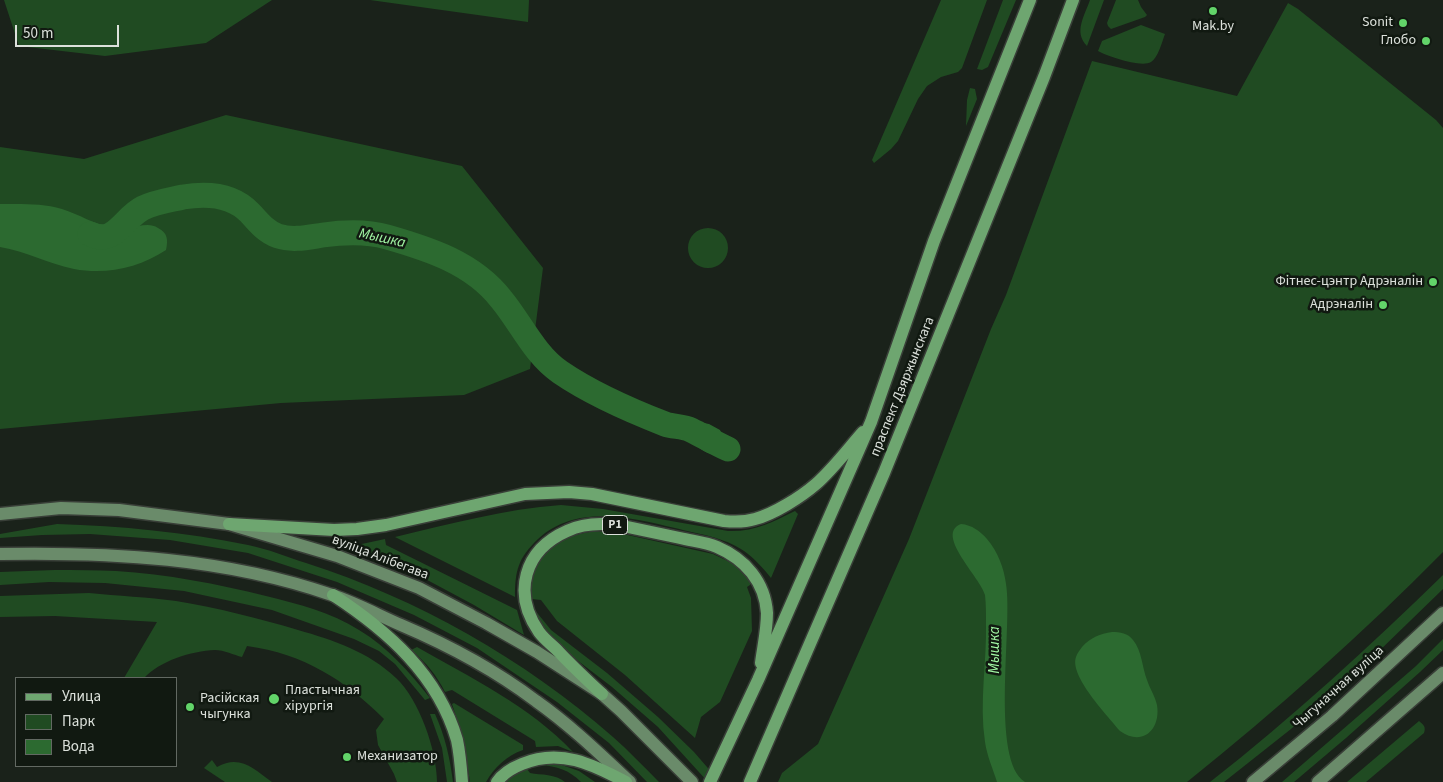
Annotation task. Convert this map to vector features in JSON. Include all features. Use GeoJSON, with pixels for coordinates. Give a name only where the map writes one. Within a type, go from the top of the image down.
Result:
{"type":"FeatureCollection","features":[{"type":"Feature","properties":{"kind":"main road","name":"праспект Дзяржынскага"},"geometry":{"type":"LineString","coordinates":[[710,782],[758,680],[871,422],[934,241],[1030,0]]}},
{"type":"Feature","properties":{"kind":"main road","name":"праспект Дзяржынскага"},"geometry":{"type":"LineString","coordinates":[[750,782],[884,474],[1044,77],[1073,0]]}},
{"type":"Feature","properties":{"kind":"main road"},"geometry":{"type":"LineString","coordinates":[[228,524],[334,530],[356,529],[386,525],[526,494],[569,492],[592,494],[724,521],[739,522],[756,519],[773,511],[797,498],[816,484],[871,422]]}},
{"type":"Feature","properties":{"kind":"main road","name":"вуліца Алібегава"},"geometry":{"type":"LineString","coordinates":[[0,514],[61,508],[119,510],[228,524],[337,556],[419,588],[528,647],[602,694],[692,782]]}},
{"type":"Feature","properties":{"kind":"main road","name":"Р1"},"geometry":{"type":"LineString","coordinates":[[602,694],[540,633],[526,604],[524,591],[525,578],[530,564],[538,551],[567,530],[592,524],[623,526],[715,546],[743,563],[756,577],[766,604],[766,628],[758,680]]}},
{"type":"Feature","properties":{"kind":"main road"},"geometry":{"type":"LineString","coordinates":[[0,554],[73,553],[136,556],[210,565],[276,578],[333,595],[425,635],[484,667],[535,700],[583,738],[630,782]]}},
{"type":"Feature","properties":{"kind":"main road"},"geometry":{"type":"LineString","coordinates":[[333,595],[366,616],[410,657],[429,681],[442,704],[457,741],[462,782]]}},
{"type":"Feature","properties":{"kind":"main road","name":"Чыгуначная вуліца"},"geometry":{"type":"LineString","coordinates":[[1253,782],[1332,716],[1443,613]]}},
{"type":"Feature","properties":{"kind":"main road"},"geometry":{"type":"LineString","coordinates":[[1318,782],[1443,673]]}},
{"type":"Feature","properties":{"kind":"main road"},"geometry":{"type":"LineString","coordinates":[[497,782],[502,775],[522,764],[543,758],[556,757],[570,758],[583,762],[602,769],[626,782]]}},
{"type":"Feature","properties":{"kind":"green space"},"geometry":{"type":"Polygon","coordinates":[[[4,0],[272,0],[206,43],[105,56],[19,46],[4,0]]]}},
{"type":"Feature","properties":{"kind":"green space"},"geometry":{"type":"Polygon","coordinates":[[[370,0],[529,0],[528,22],[370,0]]]}},
{"type":"Feature","properties":{"kind":"green space"},"geometry":{"type":"Polygon","coordinates":[[[941,0],[987,0],[962,68],[958,72],[941,77],[927,86],[918,99],[898,141],[874,163],[872,160],[941,0]]]}},
{"type":"Feature","properties":{"kind":"green space"},"geometry":{"type":"Polygon","coordinates":[[[1003,0],[1016,0],[988,67],[982,70],[977,69],[1003,0]]]}},
{"type":"Feature","properties":{"kind":"green space"},"geometry":{"type":"Polygon","coordinates":[[[1090,0],[1104,0],[1087,46],[1083,41],[1080,29],[1090,0]]]}},
{"type":"Feature","properties":{"kind":"green space"},"geometry":{"type":"Polygon","coordinates":[[[1116,0],[1138,0],[1147,15],[1111,29],[1107,23],[1116,0]]]}},
{"type":"Feature","properties":{"kind":"green space"},"geometry":{"type":"Polygon","coordinates":[[[1288,3],[1436,120],[1443,128],[1443,552],[1318,671],[1187,782],[778,782],[782,773],[818,744],[909,539],[1006,295],[1092,61],[1237,96],[1288,3]]]}},
{"type":"Feature","properties":{"kind":"green space"},"geometry":{"type":"Polygon","coordinates":[[[1141,25],[1165,34],[1158,53],[1151,62],[1140,64],[1098,51],[1102,41],[1141,25]]]}},
{"type":"Feature","properties":{"kind":"green space"},"geometry":{"type":"Polygon","coordinates":[[[970,88],[975,89],[977,99],[966,126],[967,100],[970,88]]]}},
{"type":"Feature","properties":{"kind":"green space"},"geometry":{"type":"Polygon","coordinates":[[[226,115],[462,166],[543,268],[530,369],[464,395],[281,403],[0,429],[0,147],[84,159],[226,115]]]}},
{"type":"Feature","properties":{"kind":"green space"},"geometry":{"type":"Polygon","coordinates":[[[712,228],[719,231],[725,237],[728,248],[727,256],[719,265],[712,268],[704,268],[697,265],[689,256],[688,244],[691,237],[700,229],[712,228]]]}},
{"type":"Feature","properties":{"kind":"green space"},"geometry":{"type":"Polygon","coordinates":[[[561,505],[603,509],[728,531],[755,528],[795,511],[798,514],[771,578],[744,551],[728,542],[711,536],[621,517],[586,517],[569,521],[553,528],[538,539],[526,552],[517,572],[515,597],[395,537],[498,513],[561,505]]]}},
{"type":"Feature","properties":{"kind":"green space"},"geometry":{"type":"Polygon","coordinates":[[[57,524],[153,530],[248,545],[348,578],[389,594],[468,634],[543,682],[613,737],[659,782],[647,782],[609,743],[557,702],[477,648],[414,615],[337,582],[248,553],[170,540],[90,534],[0,538],[0,534],[57,524]]]}},
{"type":"Feature","properties":{"kind":"green space"},"geometry":{"type":"Polygon","coordinates":[[[594,531],[614,532],[713,554],[734,564],[750,581],[750,585],[747,587],[751,598],[752,631],[720,702],[701,717],[695,738],[625,675],[557,621],[541,600],[532,599],[531,590],[534,571],[544,555],[559,542],[567,538],[594,531]]]}},
{"type":"Feature","properties":{"kind":"green space"},"geometry":{"type":"Polygon","coordinates":[[[385,539],[386,545],[517,610],[524,635],[474,605],[416,574],[355,548],[357,545],[385,539]]]}},
{"type":"Feature","properties":{"kind":"green space"},"geometry":{"type":"Polygon","coordinates":[[[55,570],[135,572],[173,577],[248,592],[314,609],[337,618],[370,637],[389,652],[430,698],[425,700],[395,664],[379,651],[354,639],[272,610],[184,591],[105,583],[49,582],[0,585],[0,572],[55,570]]]}},
{"type":"Feature","properties":{"kind":"green space"},"geometry":{"type":"Polygon","coordinates":[[[1443,575],[1443,589],[1376,654],[1291,729],[1224,782],[1210,782],[1330,682],[1443,575]]]}},
{"type":"Feature","properties":{"kind":"green space"},"geometry":{"type":"Polygon","coordinates":[[[89,593],[192,604],[268,621],[350,648],[374,661],[396,678],[412,699],[430,741],[437,782],[397,782],[378,745],[376,730],[384,719],[339,681],[305,662],[287,655],[247,646],[242,657],[215,650],[196,652],[167,662],[145,677],[125,677],[157,622],[55,616],[0,617],[0,596],[89,593]]]}},
{"type":"Feature","properties":{"kind":"green space"},"geometry":{"type":"Polygon","coordinates":[[[534,609],[551,630],[607,673],[658,717],[694,752],[720,782],[708,782],[658,727],[612,687],[556,644],[541,625],[534,609]]]}},
{"type":"Feature","properties":{"kind":"green space"},"geometry":{"type":"Polygon","coordinates":[[[1443,639],[1443,650],[1346,738],[1294,782],[1282,782],[1416,666],[1443,639]]]}},
{"type":"Feature","properties":{"kind":"green space"},"geometry":{"type":"Polygon","coordinates":[[[417,647],[519,707],[573,752],[558,746],[536,747],[535,741],[452,690],[445,692],[431,670],[411,650],[417,647]]]}},
{"type":"Feature","properties":{"kind":"green space"},"geometry":{"type":"Polygon","coordinates":[[[454,703],[523,745],[523,750],[512,755],[502,763],[486,782],[470,782],[463,737],[452,704],[454,703]]]}},
{"type":"Feature","properties":{"kind":"green space"},"geometry":{"type":"Polygon","coordinates":[[[430,714],[435,714],[442,731],[449,756],[453,782],[447,782],[442,748],[430,714]]]}},
{"type":"Feature","properties":{"kind":"green space"},"geometry":{"type":"Polygon","coordinates":[[[1419,721],[1424,726],[1424,733],[1366,782],[1347,782],[1419,721]]]}},
{"type":"Feature","properties":{"kind":"green space"},"geometry":{"type":"Polygon","coordinates":[[[212,760],[217,767],[233,762],[246,765],[272,782],[225,782],[204,768],[212,760]]]}},
{"type":"Feature","properties":{"kind":"green space"},"geometry":{"type":"Polygon","coordinates":[[[556,763],[579,771],[595,782],[581,782],[572,774],[562,769],[540,765],[556,763]]]}},
{"type":"Feature","properties":{"kind":"green space"},"geometry":{"type":"Polygon","coordinates":[[[527,769],[530,773],[553,776],[565,782],[505,782],[527,769]]]}},
{"type":"Feature","properties":{"kind":"water"},"geometry":{"type":"Polygon","coordinates":[[[0,204],[31,204],[54,207],[106,226],[128,228],[147,225],[155,226],[165,235],[167,240],[166,250],[133,266],[122,268],[86,271],[65,267],[19,251],[0,247],[0,204]]]}},
{"type":"Feature","properties":{"kind":"water"},"geometry":{"type":"Polygon","coordinates":[[[698,422],[709,424],[720,430],[724,440],[730,443],[726,453],[711,454],[705,452],[688,439],[669,430],[667,427],[668,423],[686,424],[698,422]]]}},
{"type":"Feature","properties":{"kind":"water"},"geometry":{"type":"Polygon","coordinates":[[[961,524],[982,533],[991,544],[1004,572],[1007,604],[1005,721],[1008,748],[1014,769],[1025,782],[997,782],[987,752],[983,727],[986,637],[985,595],[956,546],[953,537],[954,529],[961,524]]]}},
{"type":"Feature","properties":{"kind":"water"},"geometry":{"type":"Polygon","coordinates":[[[1112,632],[1126,634],[1136,644],[1157,705],[1156,722],[1148,733],[1142,736],[1128,736],[1120,731],[1091,696],[1075,665],[1077,654],[1085,644],[1096,636],[1112,632]]]}},
{"type":"Feature","properties":{"kind":"waterway","name":"Мышка"},"geometry":{"type":"LineString","coordinates":[[90,234],[99,237],[112,234],[136,212],[152,204],[183,197],[210,195],[235,202],[250,213],[266,229],[284,237],[301,238],[339,233],[363,233],[387,237],[434,252],[464,267],[490,286],[535,347],[560,372],[624,407],[665,424],[688,429],[728,449]]}},
{"type":"Feature","properties":{"kind":"place","name":"Mak.by"},"geometry":{"type":"Point","coordinates":[1213,11]}},
{"type":"Feature","properties":{"kind":"place","name":"Sonit"},"geometry":{"type":"Point","coordinates":[1403,23]}},
{"type":"Feature","properties":{"kind":"place","name":"Глобо"},"geometry":{"type":"Point","coordinates":[1426,41]}},
{"type":"Feature","properties":{"kind":"place","name":"Фітнес-цэнтр Адрэналін"},"geometry":{"type":"Point","coordinates":[1433,282]}},
{"type":"Feature","properties":{"kind":"place","name":"Адрэналін"},"geometry":{"type":"Point","coordinates":[1383,305]}},
{"type":"Feature","properties":{"kind":"place","name":"Пластычная хірургія"},"geometry":{"type":"Point","coordinates":[274,699]}},
{"type":"Feature","properties":{"kind":"place","name":"Расійская чыгунка"},"geometry":{"type":"Point","coordinates":[190,707]}},
{"type":"Feature","properties":{"kind":"place","name":"Механизатор"},"geometry":{"type":"Point","coordinates":[347,757]}}]}
